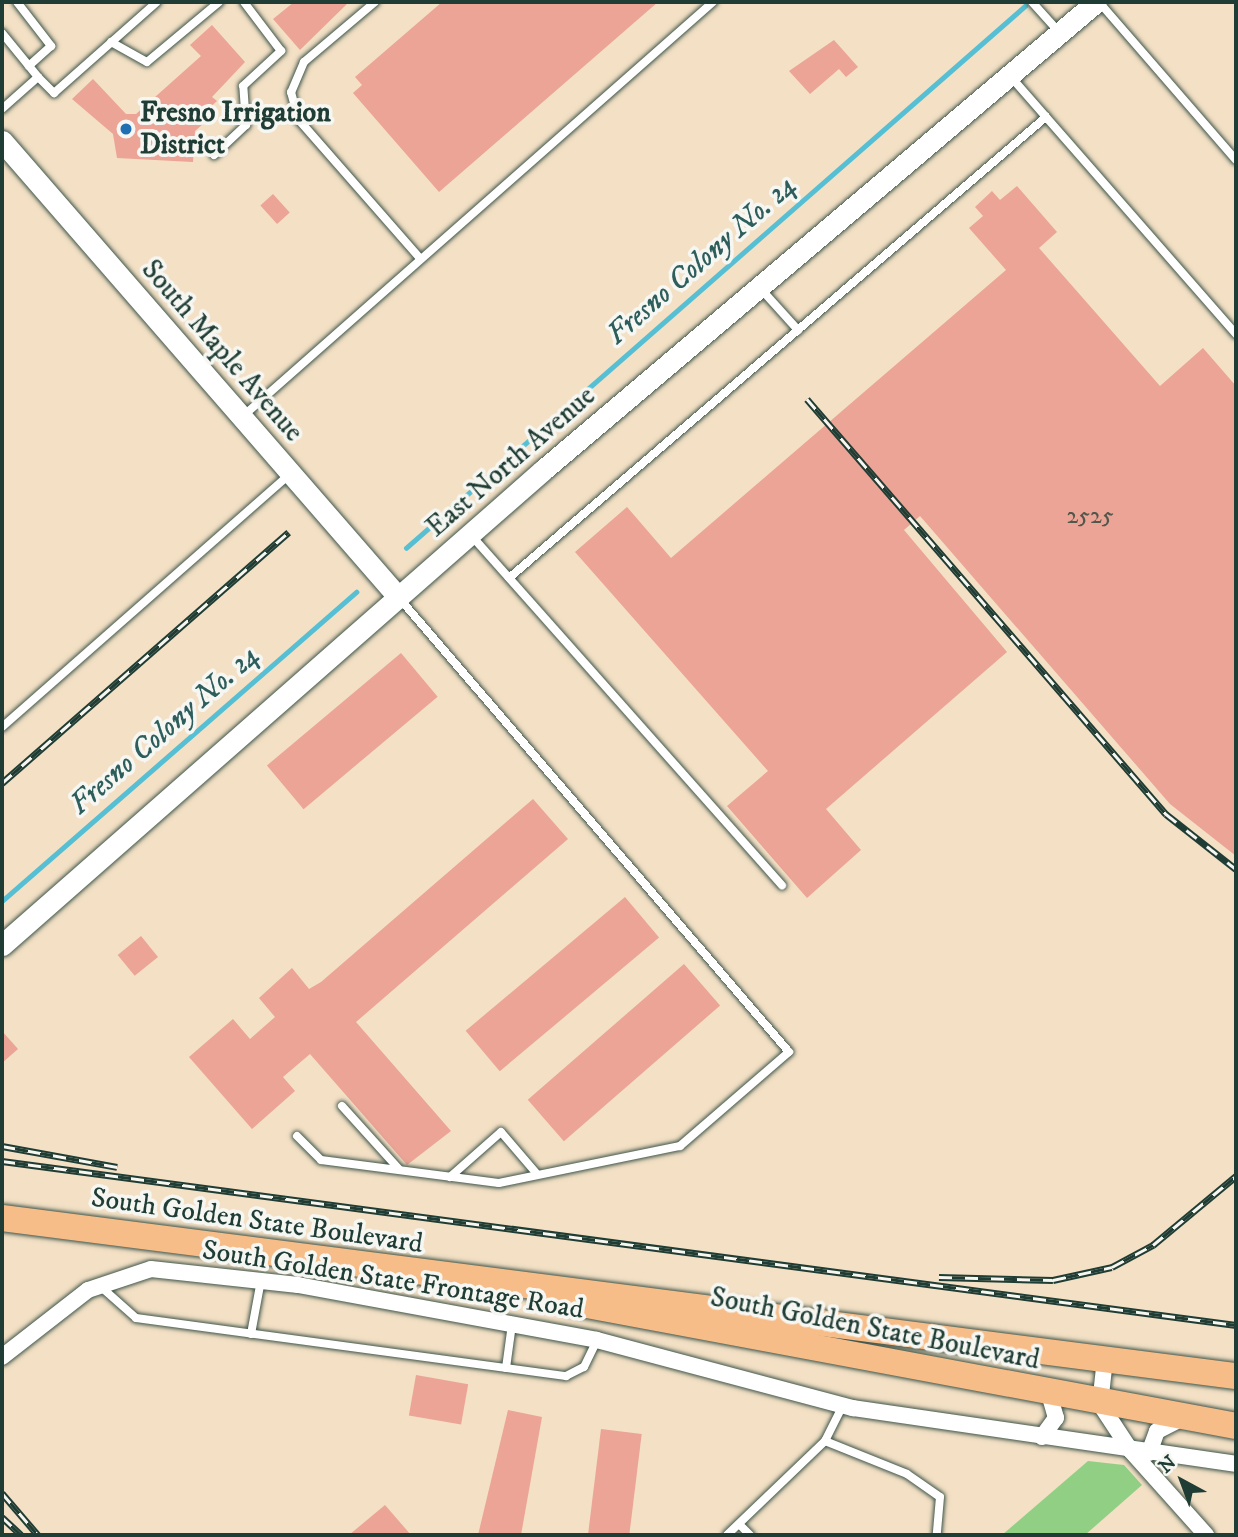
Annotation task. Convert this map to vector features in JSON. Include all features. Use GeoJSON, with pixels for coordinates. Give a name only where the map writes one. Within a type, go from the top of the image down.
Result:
{"type":"FeatureCollection","features":[{"type":"Feature","properties":{"kind":"main road","name":"South Golden State Boulevard"},"geometry":{"type":"LineString","coordinates":[[2,1218],[504,1286],[1100,1404],[1236,1426]]}},
{"type":"Feature","properties":{"kind":"main road","name":"South Golden State Boulevard"},"geometry":{"type":"LineString","coordinates":[[504,1286],[604,1291],[1236,1376]]}},
{"type":"Feature","properties":{"kind":"street","name":"East North Avenue"},"geometry":{"type":"LineString","coordinates":[[2,945],[470,534],[758,286],[1097,2]]}},
{"type":"Feature","properties":{"kind":"street","name":"South Maple Avenue"},"geometry":{"type":"LineString","coordinates":[[2,141],[399,598]]}},
{"type":"Feature","properties":{"kind":"street","name":"South Golden State Frontage Road"},"geometry":{"type":"LineString","coordinates":[[2,1357],[100,1286],[151,1269],[261,1280],[597,1340],[843,1405],[1131,1451],[1236,1464]]}},
{"type":"Feature","properties":{"kind":"street"},"geometry":{"type":"LineString","coordinates":[[1105,1359],[1100,1404],[1131,1451],[1206,1535]]}},
{"type":"Feature","properties":{"kind":"street"},"geometry":{"type":"LineString","coordinates":[[1042,1437],[1056,1418],[1049,1394]]}},
{"type":"Feature","properties":{"kind":"street"},"geometry":{"type":"LineString","coordinates":[[1149,1453],[1157,1431],[1184,1418]]}},
{"type":"Feature","properties":{"kind":"lane"},"geometry":{"type":"LineString","coordinates":[[17,2],[51,46],[29,66]]}},
{"type":"Feature","properties":{"kind":"lane"},"geometry":{"type":"LineString","coordinates":[[2,33],[54,93],[158,2]]}},
{"type":"Feature","properties":{"kind":"lane"},"geometry":{"type":"LineString","coordinates":[[111,42],[147,62],[219,2]]}},
{"type":"Feature","properties":{"kind":"lane"},"geometry":{"type":"LineString","coordinates":[[214,155],[246,125],[243,86],[281,51],[244,2]]}},
{"type":"Feature","properties":{"kind":"lane"},"geometry":{"type":"LineString","coordinates":[[375,2],[304,62],[291,92],[298,119],[419,257]]}},
{"type":"Feature","properties":{"kind":"lane"},"geometry":{"type":"LineString","coordinates":[[242,417],[419,257],[713,2]]}},
{"type":"Feature","properties":{"kind":"lane"},"geometry":{"type":"LineString","coordinates":[[1032,2],[1059,33]]}},
{"type":"Feature","properties":{"kind":"lane"},"geometry":{"type":"LineString","coordinates":[[1097,2],[1236,160]]}},
{"type":"Feature","properties":{"kind":"lane"},"geometry":{"type":"LineString","coordinates":[[1009,75],[1236,334]]}},
{"type":"Feature","properties":{"kind":"lane"},"geometry":{"type":"LineString","coordinates":[[2,109],[38,77]]}},
{"type":"Feature","properties":{"kind":"lane"},"geometry":{"type":"LineString","coordinates":[[509,578],[1046,117]]}},
{"type":"Feature","properties":{"kind":"lane"},"geometry":{"type":"LineString","coordinates":[[758,286],[798,330]]}},
{"type":"Feature","properties":{"kind":"lane"},"geometry":{"type":"LineString","coordinates":[[2,727],[291,473]]}},
{"type":"Feature","properties":{"kind":"lane"},"geometry":{"type":"LineString","coordinates":[[470,534],[782,886]]}},
{"type":"Feature","properties":{"kind":"lane"},"geometry":{"type":"LineString","coordinates":[[297,1136],[321,1160],[499,1183],[680,1146],[789,1052],[399,598]]}},
{"type":"Feature","properties":{"kind":"lane"},"geometry":{"type":"LineString","coordinates":[[342,1106],[398,1170]]}},
{"type":"Feature","properties":{"kind":"lane"},"geometry":{"type":"LineString","coordinates":[[450,1177],[501,1132],[537,1174]]}},
{"type":"Feature","properties":{"kind":"lane"},"geometry":{"type":"LineString","coordinates":[[251,1334],[261,1280]]}},
{"type":"Feature","properties":{"kind":"lane"},"geometry":{"type":"LineString","coordinates":[[100,1286],[136,1318],[506,1368],[577,1374],[597,1340]]}},
{"type":"Feature","properties":{"kind":"lane"},"geometry":{"type":"LineString","coordinates":[[506,1368],[512,1324]]}},
{"type":"Feature","properties":{"kind":"lane"},"geometry":{"type":"LineString","coordinates":[[727,1535],[825,1441],[843,1405]]}},
{"type":"Feature","properties":{"kind":"lane"},"geometry":{"type":"LineString","coordinates":[[825,1441],[907,1474],[940,1497],[937,1535]]}},
{"type":"Feature","properties":{"kind":"lane"},"geometry":{"type":"LineString","coordinates":[[739,1524],[750,1535]]}},
{"type":"Feature","properties":{"kind":"green space"},"geometry":{"type":"Polygon","coordinates":[[[1088,1461],[1124,1465],[1142,1485],[1085,1535],[1002,1535],[1088,1461]]]}},
{"type":"Feature","properties":{"kind":"building"},"geometry":{"type":"Polygon","coordinates":[[[294,2],[349,2],[300,50],[273,19],[294,2]]]}},
{"type":"Feature","properties":{"kind":"building"},"geometry":{"type":"Polygon","coordinates":[[[442,2],[658,2],[439,192],[353,93],[362,85],[355,77],[442,2]]]}},
{"type":"Feature","properties":{"kind":"building"},"geometry":{"type":"Polygon","coordinates":[[[212,25],[245,62],[212,97],[217,101],[206,111],[211,117],[195,131],[193,162],[117,158],[113,134],[72,99],[93,79],[126,114],[136,114],[201,56],[190,45],[212,25]]]}},
{"type":"Feature","properties":{"kind":"building"},"geometry":{"type":"Polygon","coordinates":[[[834,40],[858,67],[846,77],[839,69],[810,94],[789,71],[834,40]]]}},
{"type":"Feature","properties":{"kind":"building"},"geometry":{"type":"Polygon","coordinates":[[[1017,186],[1057,232],[1039,248],[1160,386],[1203,348],[1236,386],[1236,856],[1170,804],[920,516],[904,530],[1007,652],[826,809],[861,850],[807,898],[727,806],[768,771],[575,552],[627,507],[671,558],[1006,270],[969,228],[983,216],[975,207],[992,191],[1000,200],[1017,186]]]}},
{"type":"Feature","properties":{"kind":"building"},"geometry":{"type":"Polygon","coordinates":[[[273,194],[290,213],[277,224],[260,205],[273,194]]]}},
{"type":"Feature","properties":{"kind":"building"},"geometry":{"type":"Polygon","coordinates":[[[401,653],[438,697],[304,809],[267,765],[401,653]]]}},
{"type":"Feature","properties":{"kind":"building"},"geometry":{"type":"Polygon","coordinates":[[[533,799],[568,839],[356,1022],[451,1131],[407,1165],[310,1054],[283,1077],[295,1091],[252,1129],[189,1057],[233,1019],[250,1039],[275,1017],[259,998],[292,968],[309,989],[321,982],[533,799]]]}},
{"type":"Feature","properties":{"kind":"building"},"geometry":{"type":"Polygon","coordinates":[[[625,897],[659,938],[500,1071],[466,1031],[625,897]]]}},
{"type":"Feature","properties":{"kind":"building"},"geometry":{"type":"Polygon","coordinates":[[[141,936],[158,957],[135,976],[118,955],[141,936]]]}},
{"type":"Feature","properties":{"kind":"building"},"geometry":{"type":"Polygon","coordinates":[[[684,964],[720,1006],[564,1141],[528,1100],[684,964]]]}},
{"type":"Feature","properties":{"kind":"building"},"geometry":{"type":"Polygon","coordinates":[[[2,1031],[18,1049],[2,1063],[2,1031]]]}},
{"type":"Feature","properties":{"kind":"building"},"geometry":{"type":"Polygon","coordinates":[[[416,1375],[468,1384],[461,1425],[409,1415],[416,1375]]]}},
{"type":"Feature","properties":{"kind":"building"},"geometry":{"type":"Polygon","coordinates":[[[508,1410],[542,1417],[521,1535],[478,1535],[508,1410]]]}},
{"type":"Feature","properties":{"kind":"building"},"geometry":{"type":"Polygon","coordinates":[[[601,1429],[642,1434],[629,1535],[588,1535],[601,1429]]]}},
{"type":"Feature","properties":{"kind":"building"},"geometry":{"type":"Polygon","coordinates":[[[385,1505],[411,1535],[349,1535],[385,1505]]]}},
{"type":"Feature","properties":{"kind":"waterway","name":"Fresno Colony No. 24"},"geometry":{"type":"LineString","coordinates":[[406,548],[1025,6]]}},
{"type":"Feature","properties":{"kind":"waterway","name":"Fresno Colony No. 24"},"geometry":{"type":"LineString","coordinates":[[2,901],[356,592]]}},
{"type":"Feature","properties":{"kind":"railway"},"geometry":{"type":"LineString","coordinates":[[807,399],[1166,814],[1236,869]]}},
{"type":"Feature","properties":{"kind":"railway"},"geometry":{"type":"LineString","coordinates":[[2,783],[289,532]]}},
{"type":"Feature","properties":{"kind":"railway"},"geometry":{"type":"LineString","coordinates":[[2,1146],[117,1167]]}},
{"type":"Feature","properties":{"kind":"railway"},"geometry":{"type":"LineString","coordinates":[[2,1161],[1236,1325]]}},
{"type":"Feature","properties":{"kind":"railway"},"geometry":{"type":"LineString","coordinates":[[939,1277],[1053,1280],[1112,1267],[1153,1245],[1236,1176]]}},
{"type":"Feature","properties":{"kind":"railway"},"geometry":{"type":"LineString","coordinates":[[2,1493],[38,1535]]}},
{"type":"Feature","properties":{"kind":"railway"},"geometry":{"type":"LineString","coordinates":[[2,1517],[21,1535]]}},
{"type":"Feature","properties":{"kind":"place","name":"Fresno Irrigation District"},"geometry":{"type":"Point","coordinates":[126,129]}}]}
